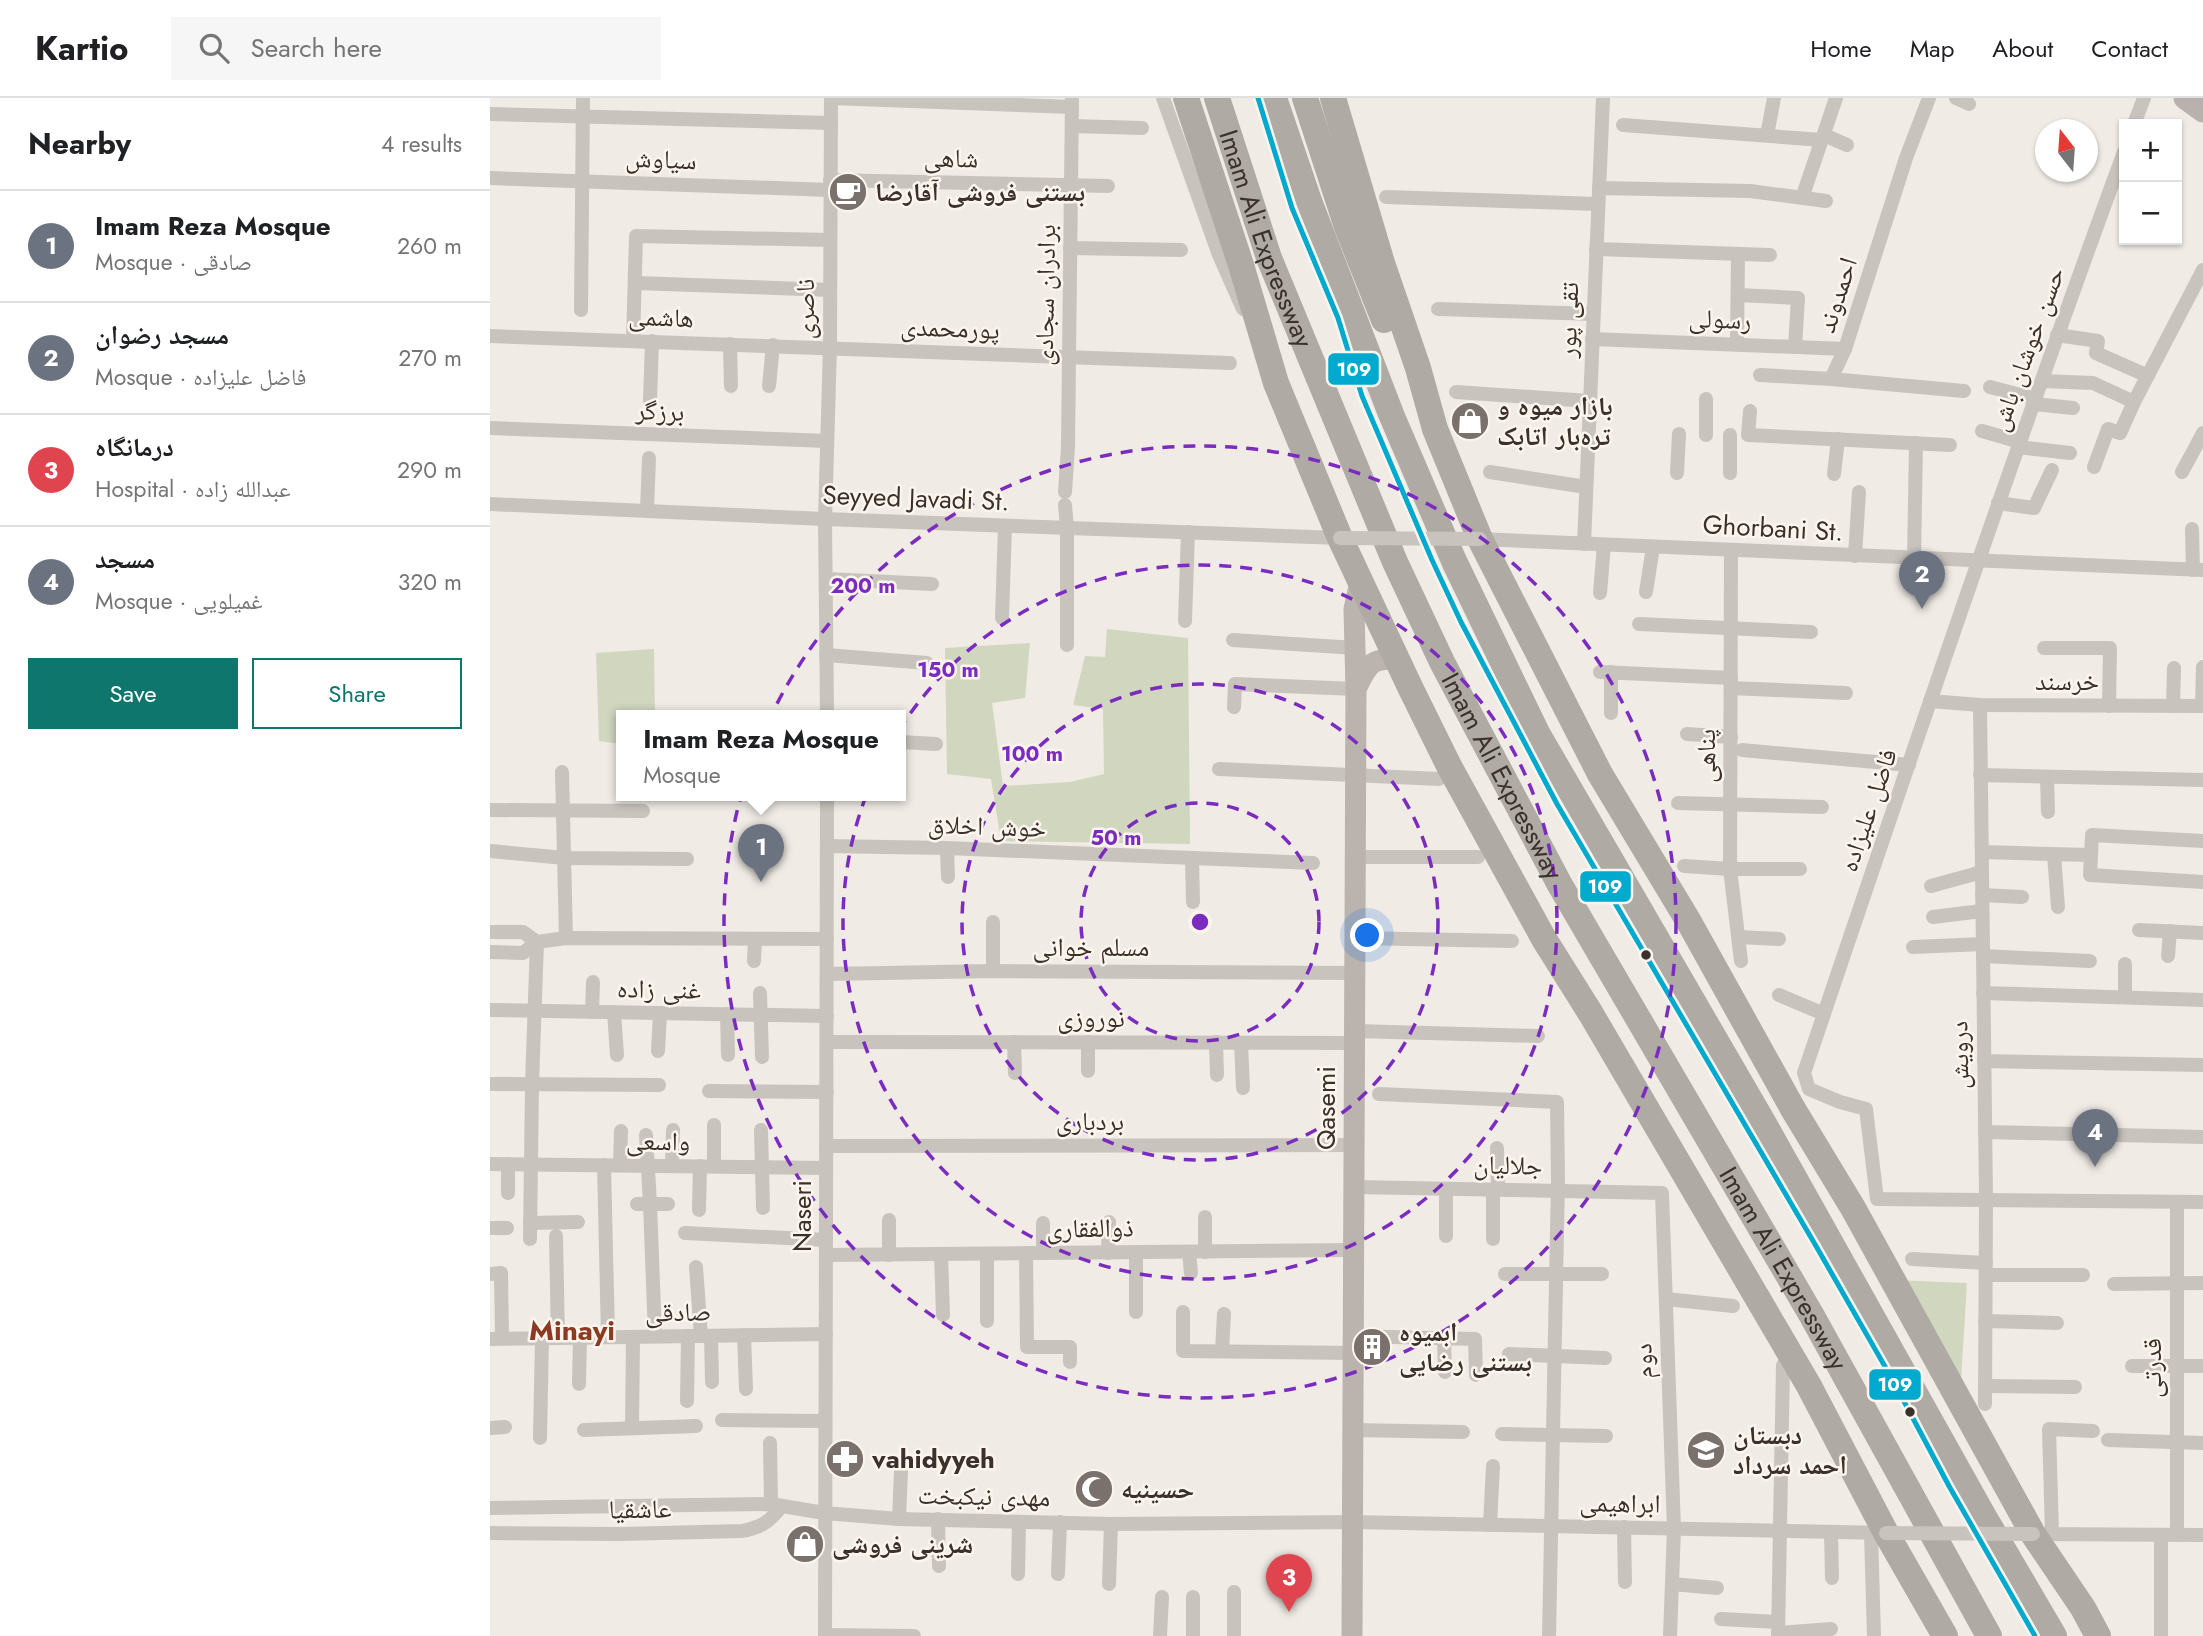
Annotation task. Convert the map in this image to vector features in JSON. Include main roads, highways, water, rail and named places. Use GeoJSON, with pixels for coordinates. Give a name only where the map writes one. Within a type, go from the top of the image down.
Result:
{"type":"FeatureCollection","features":[{"type":"Feature","properties":{"kind":"highway"},"geometry":{"type":"LineString","coordinates":[[1186,98],[1214,178],[1276,383],[1340,538],[1449,766],[1544,939],[1591,1014],[1809,1386],[1878,1533],[1945,1636]]}},
{"type":"Feature","properties":{"kind":"highway","name":"Imam Ali Expressway"},"geometry":{"type":"LineString","coordinates":[[1217,98],[1269,258],[1395,562],[1442,662],[1560,885],[1812,1316],[1990,1636]]}},
{"type":"Feature","properties":{"kind":"highway","name":"Imam Ali Expressway"},"geometry":{"type":"LineString","coordinates":[[1274,98],[1317,225],[1391,414],[1454,561],[1537,733],[1763,1122],[2054,1636]]}},
{"type":"Feature","properties":{"kind":"highway"},"geometry":{"type":"LineString","coordinates":[[1305,98],[1347,227],[1404,371],[1435,429],[1480,539],[1600,774],[1689,922],[1793,1109],[2042,1534],[2098,1636]]}},
{"type":"Feature","properties":{"kind":"highway"},"geometry":{"type":"LineString","coordinates":[[1333,98],[1435,429]]}},
{"type":"Feature","properties":{"kind":"main road"},"geometry":{"type":"LineString","coordinates":[[2185,98],[2203,111]]}},
{"type":"Feature","properties":{"kind":"main road","name":"Qasemi"},"geometry":{"type":"LineString","coordinates":[[1352,1636],[1356,775],[1354,609],[1360,582]]}},
{"type":"Feature","properties":{"kind":"main road"},"geometry":{"type":"LineString","coordinates":[[1356,689],[1368,665],[1381,659],[1397,659]]}},
{"type":"Feature","properties":{"kind":"place","name":"بستنی فروشی آقارضا"},"geometry":{"type":"Point","coordinates":[848,192]}},
{"type":"Feature","properties":{"kind":"place","name":"بازار میوه و تره‌بار اتابک"},"geometry":{"type":"Point","coordinates":[1470,421]}},
{"type":"Feature","properties":{"kind":"place","name":"مسجد رضوان"},"geometry":{"type":"Point","coordinates":[1922,609]}},
{"type":"Feature","properties":{"kind":"place","name":"Imam Reza Mosque"},"geometry":{"type":"Point","coordinates":[761,882]}},
{"type":"Feature","properties":{"kind":"place","name":"مسجد"},"geometry":{"type":"Point","coordinates":[2095,1167]}},
{"type":"Feature","properties":{"kind":"place","name":"ابمیوه بستنی رضایی"},"geometry":{"type":"Point","coordinates":[1372,1347]}},
{"type":"Feature","properties":{"kind":"place","name":"دبستان احمد سرداد"},"geometry":{"type":"Point","coordinates":[1706,1450]}},
{"type":"Feature","properties":{"kind":"place","name":"vahidyyeh"},"geometry":{"type":"Point","coordinates":[845,1459]}},
{"type":"Feature","properties":{"kind":"place","name":"حسینیه"},"geometry":{"type":"Point","coordinates":[1094,1489]}},
{"type":"Feature","properties":{"kind":"place","name":"شرینی فروشی"},"geometry":{"type":"Point","coordinates":[805,1544]}},
{"type":"Feature","properties":{"kind":"place","name":"درمانگاه"},"geometry":{"type":"Point","coordinates":[1289,1612]}},
{"type":"Feature","properties":{"kind":"district","name":"Minayi"},"geometry":{"type":"Point","coordinates":[572,1330]}}]}
